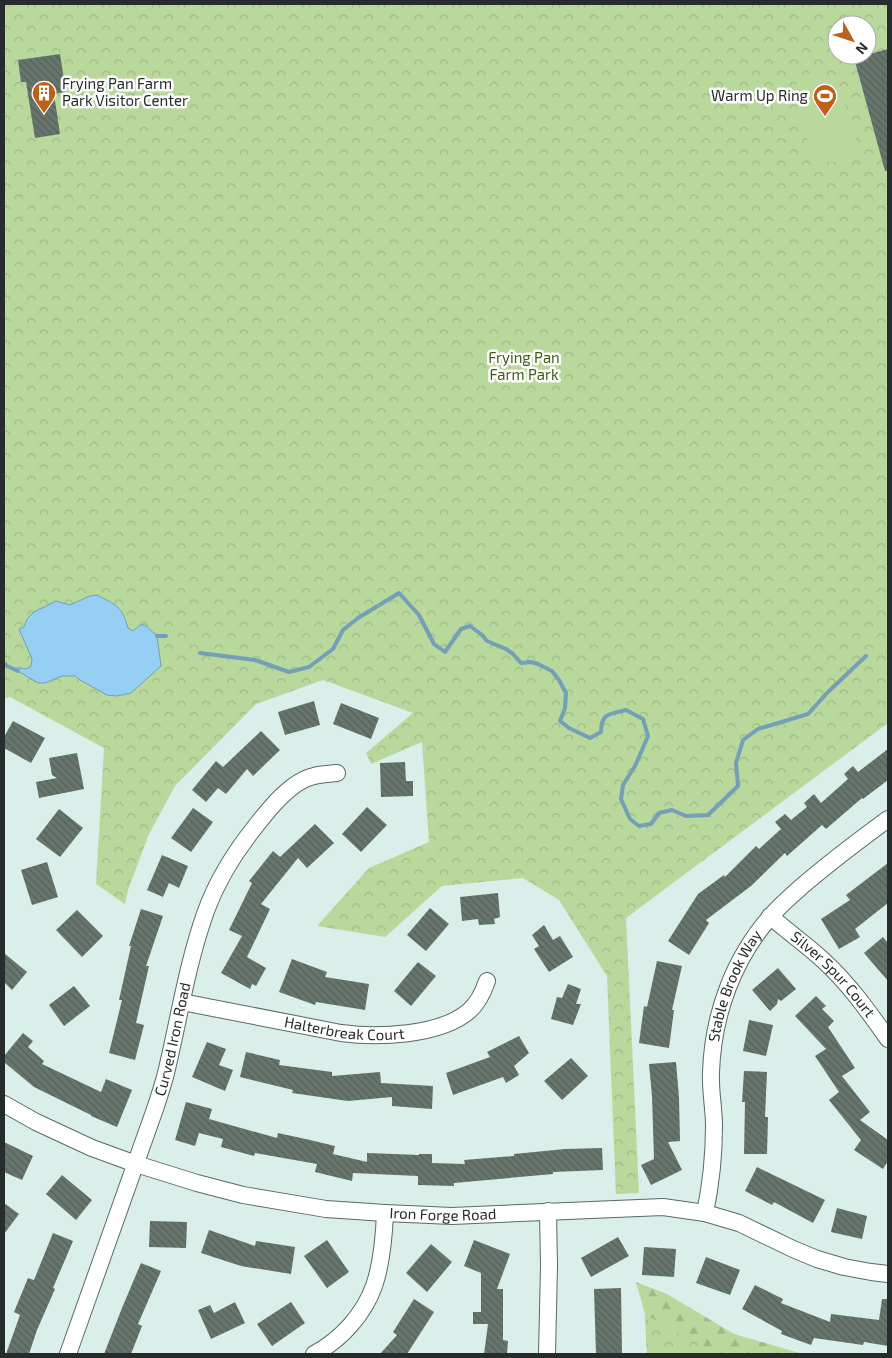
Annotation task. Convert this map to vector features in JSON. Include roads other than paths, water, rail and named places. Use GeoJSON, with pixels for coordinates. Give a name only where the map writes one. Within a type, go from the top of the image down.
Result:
{"type":"FeatureCollection","features":[{"type":"Feature","properties":{"kind":"street","name":"Curved Iron Road"},"geometry":{"type":"LineString","coordinates":[[68,1354],[155,1109],[166,1074],[194,947],[206,910],[222,875],[243,842],[266,812],[293,786],[314,776],[337,774]]}},
{"type":"Feature","properties":{"kind":"street","name":"Stable Brook Way"},"geometry":{"type":"LineString","coordinates":[[705,1213],[711,1185],[714,1126],[711,1073],[715,1029],[736,968],[750,943],[770,916],[785,901],[819,871],[888,819]]}},
{"type":"Feature","properties":{"kind":"street","name":"Silver Spur Court"},"geometry":{"type":"LineString","coordinates":[[770,916],[824,962],[862,1003],[888,1039]]}},
{"type":"Feature","properties":{"kind":"street","name":"Halterbreak Court"},"geometry":{"type":"LineString","coordinates":[[182,1002],[359,1036],[386,1036],[422,1031],[459,1018],[476,1003],[487,981]]}},
{"type":"Feature","properties":{"kind":"street","name":"Iron Forge Road"},"geometry":{"type":"LineString","coordinates":[[4,1104],[36,1122],[92,1148],[196,1183],[243,1195],[326,1209],[386,1214],[452,1216],[663,1207],[705,1213],[739,1223],[817,1259],[853,1269],[888,1274]]}},
{"type":"Feature","properties":{"kind":"street"},"geometry":{"type":"LineString","coordinates":[[547,1354],[550,1266],[548,1211]]}},
{"type":"Feature","properties":{"kind":"street"},"geometry":{"type":"LineString","coordinates":[[314,1354],[336,1340],[350,1326],[361,1312],[374,1287],[381,1259],[386,1214]]}},
{"type":"Feature","properties":{"kind":"water"},"geometry":{"type":"Polygon","coordinates":[[[97,595],[109,601],[121,611],[128,628],[133,631],[140,625],[145,625],[157,636],[161,666],[131,693],[117,696],[107,695],[75,676],[62,676],[45,683],[38,683],[18,671],[19,668],[26,669],[31,666],[32,659],[19,629],[24,627],[27,619],[34,612],[56,601],[70,605],[97,595]]]}},
{"type":"Feature","properties":{"kind":"waterway"},"geometry":{"type":"LineString","coordinates":[[200,653],[255,660],[289,672],[309,667],[333,649],[343,630],[358,618],[399,593],[419,615],[434,644],[445,652],[461,629],[470,626],[487,641],[513,654],[521,663],[531,662],[552,671],[566,693],[565,708],[560,721],[569,728],[590,738],[601,732],[603,721],[608,715],[626,710],[643,719],[648,736],[635,766],[623,785],[621,799],[630,819],[639,826],[651,824],[659,813],[672,810],[686,816],[708,815],[738,786],[736,763],[743,740],[758,729],[808,714],[866,656]]}},
{"type":"Feature","properties":{"kind":"waterway"},"geometry":{"type":"LineString","coordinates":[[157,636],[166,636]]}},
{"type":"Feature","properties":{"kind":"waterway"},"geometry":{"type":"LineString","coordinates":[[4,663],[18,671]]}},
{"type":"Feature","properties":{"kind":"place","name":"Frying Pan Farm Park Visitor Center"},"geometry":{"type":"Point","coordinates":[44,114]}},
{"type":"Feature","properties":{"kind":"place","name":"Warm Up Ring"},"geometry":{"type":"Point","coordinates":[825,117]}},
{"type":"Feature","properties":{"kind":"park label","name":"Frying Pan Farm Park"},"geometry":{"type":"Point","coordinates":[524,366]}}]}
